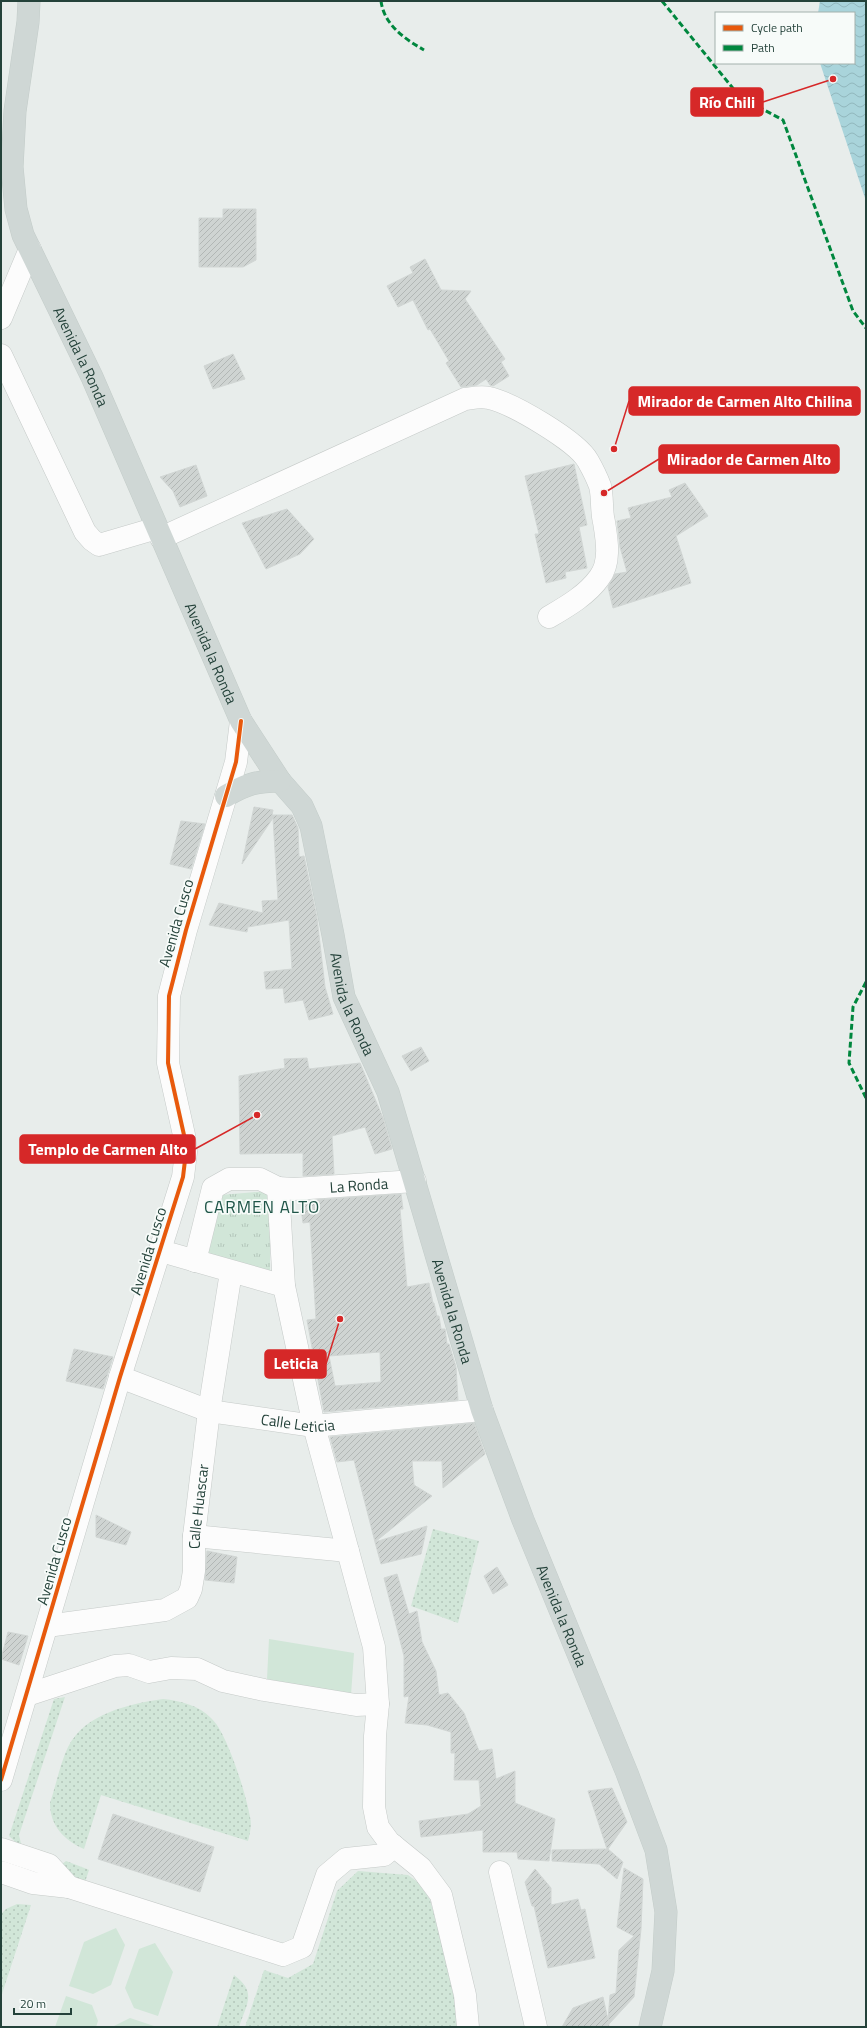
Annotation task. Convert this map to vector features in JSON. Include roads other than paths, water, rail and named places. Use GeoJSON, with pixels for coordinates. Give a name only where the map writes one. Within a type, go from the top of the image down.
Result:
{"type":"FeatureCollection","features":[{"type":"Feature","properties":{"kind":"main road","name":"Avenida la Ronda"},"geometry":{"type":"LineString","coordinates":[[29,1],[28,22],[14,111],[12,167],[16,209],[22,235],[92,377],[241,721],[280,781],[302,806],[311,826],[334,935],[344,997],[388,1092],[482,1410],[523,1520],[627,1774],[656,1850],[666,1912],[663,1971],[650,2027]]}},
{"type":"Feature","properties":{"kind":"main road"},"geometry":{"type":"LineString","coordinates":[[226,796],[245,785],[262,781],[280,781]]}},
{"type":"Feature","properties":{"kind":"street"},"geometry":{"type":"LineString","coordinates":[[1,318],[30,249]]}},
{"type":"Feature","properties":{"kind":"street"},"geometry":{"type":"LineString","coordinates":[[1,355],[85,532],[99,545],[159,533],[465,399],[489,398],[529,415],[547,425],[588,459],[600,487],[601,509],[607,538],[607,562],[600,578],[570,604],[549,617]]}},
{"type":"Feature","properties":{"kind":"street","name":"Avenida Cusco"},"geometry":{"type":"LineString","coordinates":[[1,1780],[120,1377],[161,1251],[183,1177],[186,1152],[184,1135],[168,1063],[169,996],[186,930],[236,762],[241,721]]}},
{"type":"Feature","properties":{"kind":"street"},"geometry":{"type":"LineString","coordinates":[[183,1177],[213,1188]]}},
{"type":"Feature","properties":{"kind":"street"},"geometry":{"type":"LineString","coordinates":[[195,1261],[213,1188],[229,1179],[260,1179],[278,1188],[284,1286],[314,1426],[374,1647],[378,1704],[375,1736],[374,1807],[378,1827],[394,1846],[421,1868],[441,1895],[465,1995],[468,2027]]}},
{"type":"Feature","properties":{"kind":"street","name":"La Ronda"},"geometry":{"type":"LineString","coordinates":[[278,1188],[294,1189],[415,1181]]}},
{"type":"Feature","properties":{"kind":"street"},"geometry":{"type":"LineString","coordinates":[[161,1251],[284,1286]]}},
{"type":"Feature","properties":{"kind":"street","name":"Calle Huascar"},"geometry":{"type":"LineString","coordinates":[[47,1626],[165,1610],[179,1604],[187,1598],[191,1589],[194,1571],[194,1536],[209,1411],[231,1272]]}},
{"type":"Feature","properties":{"kind":"street","name":"Calle Leticia"},"geometry":{"type":"LineString","coordinates":[[120,1377],[209,1411],[314,1426],[482,1410]]}},
{"type":"Feature","properties":{"kind":"street"},"geometry":{"type":"LineString","coordinates":[[194,1536],[348,1551]]}},
{"type":"Feature","properties":{"kind":"street"},"geometry":{"type":"LineString","coordinates":[[27,1695],[115,1666],[129,1665],[149,1672],[171,1668],[198,1669],[223,1681],[264,1690],[356,1705],[378,1704]]}},
{"type":"Feature","properties":{"kind":"street"},"geometry":{"type":"LineString","coordinates":[[1,1872],[33,1882],[70,1887],[283,1955],[302,1947],[327,1875],[346,1859],[384,1855],[394,1846]]}},
{"type":"Feature","properties":{"kind":"street"},"geometry":{"type":"LineString","coordinates":[[1,1848],[49,1865],[70,1887]]}},
{"type":"Feature","properties":{"kind":"street"},"geometry":{"type":"LineString","coordinates":[[500,1872],[536,2027]]}},
{"type":"Feature","properties":{"kind":"water"},"geometry":{"type":"Polygon","coordinates":[[[820,1],[866,1],[866,201],[820,64],[855,64],[855,12],[818,12],[820,1]]]}},
{"type":"Feature","properties":{"kind":"place","name":"Río Chili"},"geometry":{"type":"Point","coordinates":[833,79]}},
{"type":"Feature","properties":{"kind":"place","name":"Mirador de Carmen Alto Chilina"},"geometry":{"type":"Point","coordinates":[614,449]}},
{"type":"Feature","properties":{"kind":"place","name":"Mirador de Carmen Alto"},"geometry":{"type":"Point","coordinates":[604,493]}},
{"type":"Feature","properties":{"kind":"place","name":"Templo de Carmen Alto"},"geometry":{"type":"Point","coordinates":[257,1115]}},
{"type":"Feature","properties":{"kind":"place","name":"Leticia"},"geometry":{"type":"Point","coordinates":[340,1319]}},
{"type":"Feature","properties":{"kind":"district","name":"CARMEN ALTO"},"geometry":{"type":"Point","coordinates":[262,1207]}}]}
